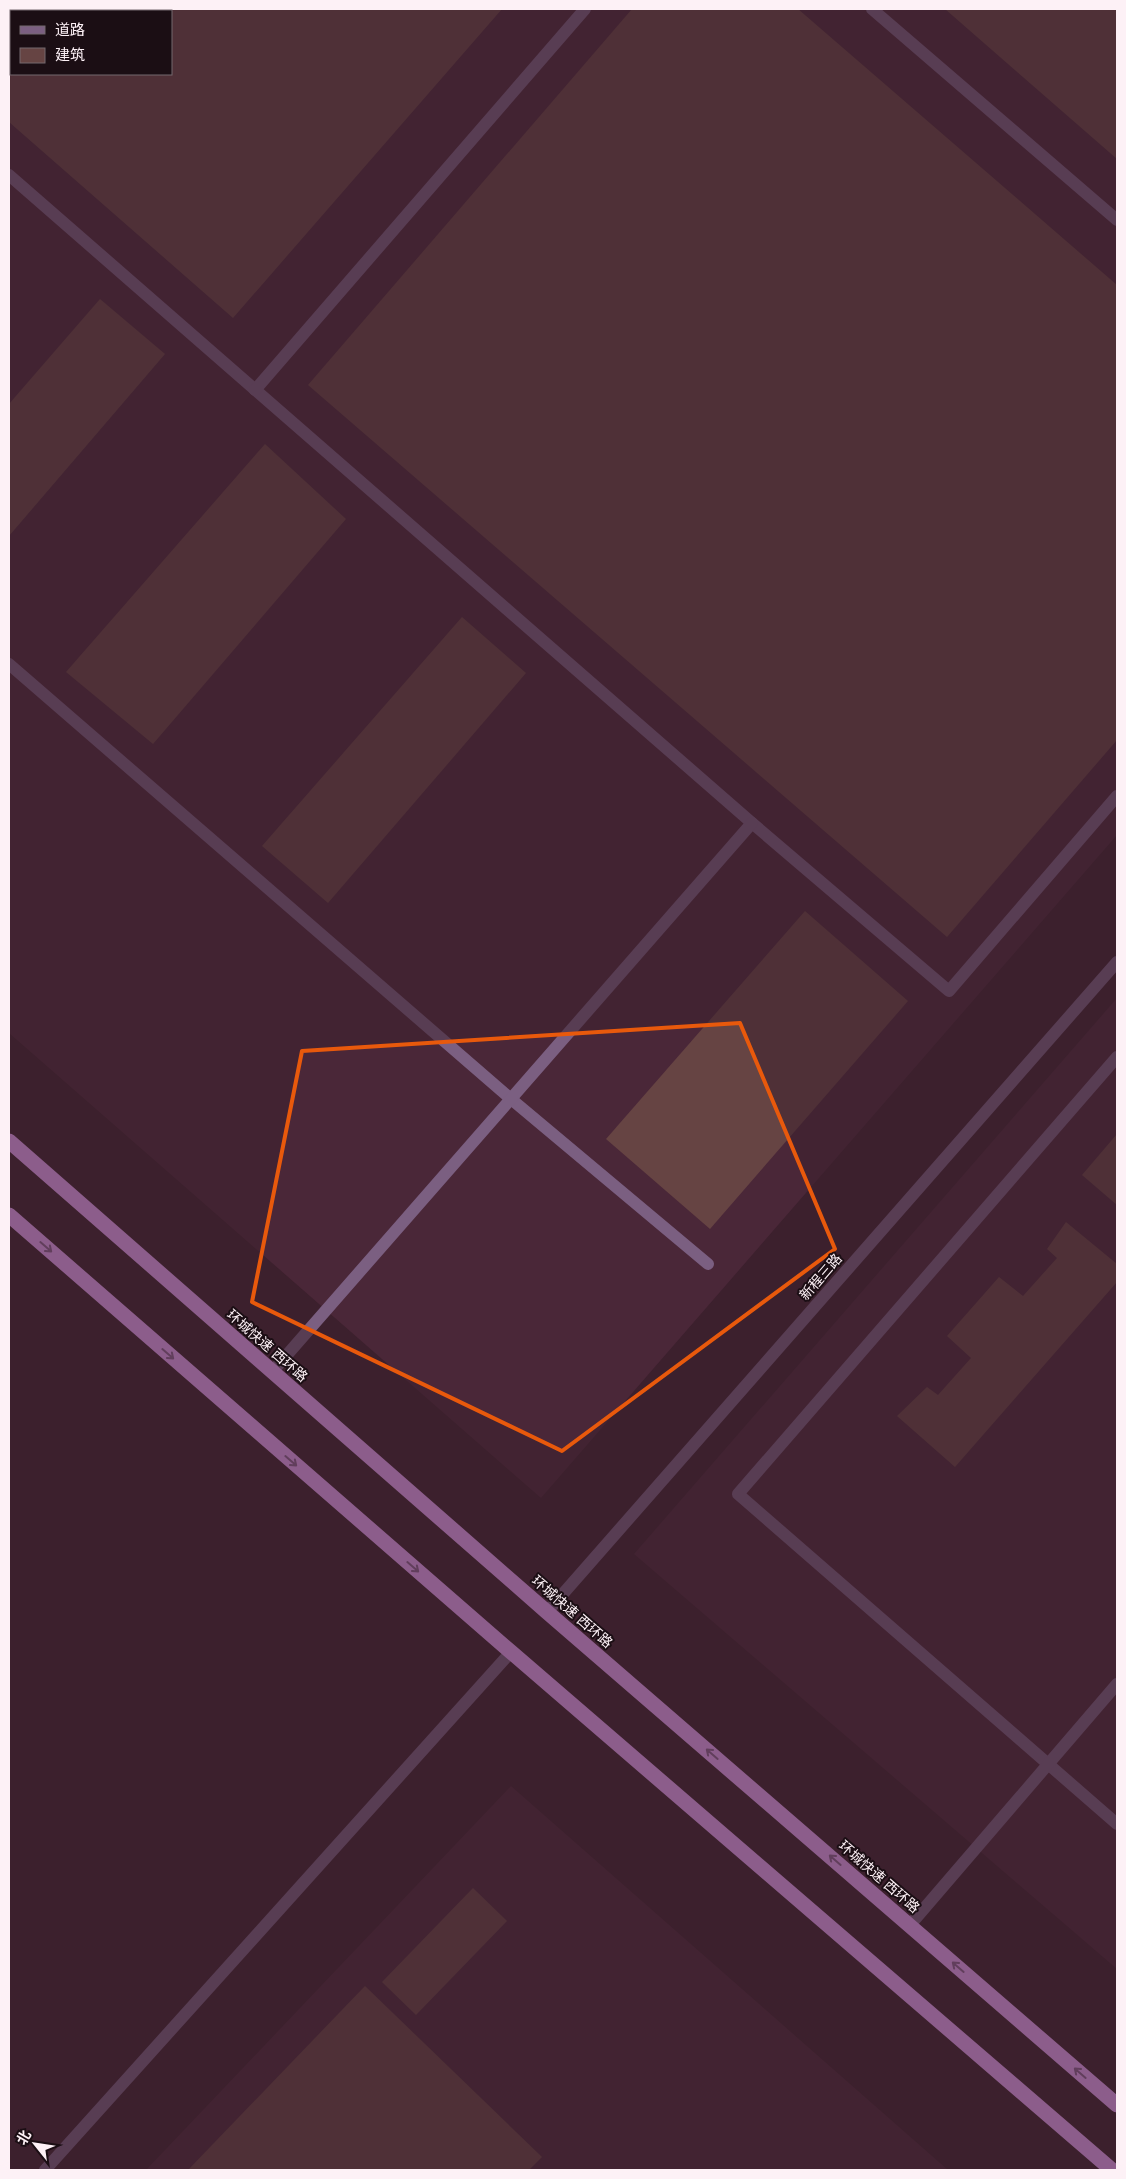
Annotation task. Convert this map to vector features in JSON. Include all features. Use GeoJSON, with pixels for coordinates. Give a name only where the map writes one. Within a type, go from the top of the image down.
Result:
{"type":"FeatureCollection","features":[{"type":"Feature","properties":{"kind":"highway","name":"环城快速 西环路"},"geometry":{"type":"LineString","coordinates":[[9,1141],[547,1612],[1117,2105]]}},
{"type":"Feature","properties":{"kind":"highway"},"geometry":{"type":"LineString","coordinates":[[9,1216],[1112,2170]]}},
{"type":"Feature","properties":{"kind":"street"},"geometry":{"type":"LineString","coordinates":[[255,390],[585,9]]}},
{"type":"Feature","properties":{"kind":"street"},"geometry":{"type":"LineString","coordinates":[[872,9],[1117,220]]}},
{"type":"Feature","properties":{"kind":"street"},"geometry":{"type":"LineString","coordinates":[[9,175],[752,823],[949,990],[1117,796]]}},
{"type":"Feature","properties":{"kind":"street"},"geometry":{"type":"LineString","coordinates":[[9,664],[511,1099],[708,1264]]}},
{"type":"Feature","properties":{"kind":"street"},"geometry":{"type":"LineString","coordinates":[[272,1372],[752,823]]}},
{"type":"Feature","properties":{"kind":"street","name":"新程三路"},"geometry":{"type":"LineString","coordinates":[[547,1612],[1117,962]]}},
{"type":"Feature","properties":{"kind":"street"},"geometry":{"type":"LineString","coordinates":[[1117,1057],[738,1494],[1117,1824]]}},
{"type":"Feature","properties":{"kind":"street"},"geometry":{"type":"LineString","coordinates":[[45,2170],[511,1652]]}},
{"type":"Feature","properties":{"kind":"street"},"geometry":{"type":"LineString","coordinates":[[910,1926],[1117,1684]]}},
{"type":"Feature","properties":{"kind":"highlighted area"},"geometry":{"type":"Polygon","coordinates":[[[740,1023],[835,1249],[562,1451],[252,1302],[302,1051],[740,1023]]]}},
{"type":"Feature","properties":{"kind":"shaded area"},"geometry":{"type":"Polygon","coordinates":[[[9,9],[1117,9],[1117,835],[541,1498],[9,1033],[9,9]]]}},
{"type":"Feature","properties":{"kind":"shaded area"},"geometry":{"type":"Polygon","coordinates":[[[1117,998],[1117,1969],[634,1554],[1117,998]]]}},
{"type":"Feature","properties":{"kind":"shaded area"},"geometry":{"type":"Polygon","coordinates":[[[511,1786],[948,2170],[146,2170],[511,1786]]]}},
{"type":"Feature","properties":{"kind":"building"},"geometry":{"type":"Polygon","coordinates":[[[9,9],[502,9],[233,318],[9,122],[9,9]]]}},
{"type":"Feature","properties":{"kind":"building"},"geometry":{"type":"Polygon","coordinates":[[[632,9],[798,9],[1117,285],[1117,740],[947,937],[308,385],[632,9]]]}},
{"type":"Feature","properties":{"kind":"building"},"geometry":{"type":"Polygon","coordinates":[[[945,9],[1117,9],[1117,159],[945,9]]]}},
{"type":"Feature","properties":{"kind":"building"},"geometry":{"type":"Polygon","coordinates":[[[100,299],[165,354],[9,536],[9,404],[100,299]]]}},
{"type":"Feature","properties":{"kind":"building"},"geometry":{"type":"Polygon","coordinates":[[[265,444],[346,519],[153,744],[66,672],[265,444]]]}},
{"type":"Feature","properties":{"kind":"building"},"geometry":{"type":"Polygon","coordinates":[[[462,617],[526,673],[328,903],[262,846],[462,617]]]}},
{"type":"Feature","properties":{"kind":"building"},"geometry":{"type":"Polygon","coordinates":[[[805,911],[908,1001],[710,1229],[606,1139],[805,911]]]}},
{"type":"Feature","properties":{"kind":"building"},"geometry":{"type":"Polygon","coordinates":[[[1117,1134],[1117,1205],[1082,1175],[1117,1134]]]}},
{"type":"Feature","properties":{"kind":"building"},"geometry":{"type":"Polygon","coordinates":[[[1066,1222],[1117,1264],[1117,1282],[955,1467],[897,1416],[927,1387],[938,1395],[971,1358],[947,1336],[999,1277],[1023,1296],[1057,1258],[1047,1249],[1066,1222]]]}},
{"type":"Feature","properties":{"kind":"building"},"geometry":{"type":"Polygon","coordinates":[[[473,1888],[507,1921],[416,2015],[382,1982],[473,1888]]]}},
{"type":"Feature","properties":{"kind":"building"},"geometry":{"type":"Polygon","coordinates":[[[365,1986],[542,2157],[529,2170],[188,2170],[365,1986]]]}}]}
